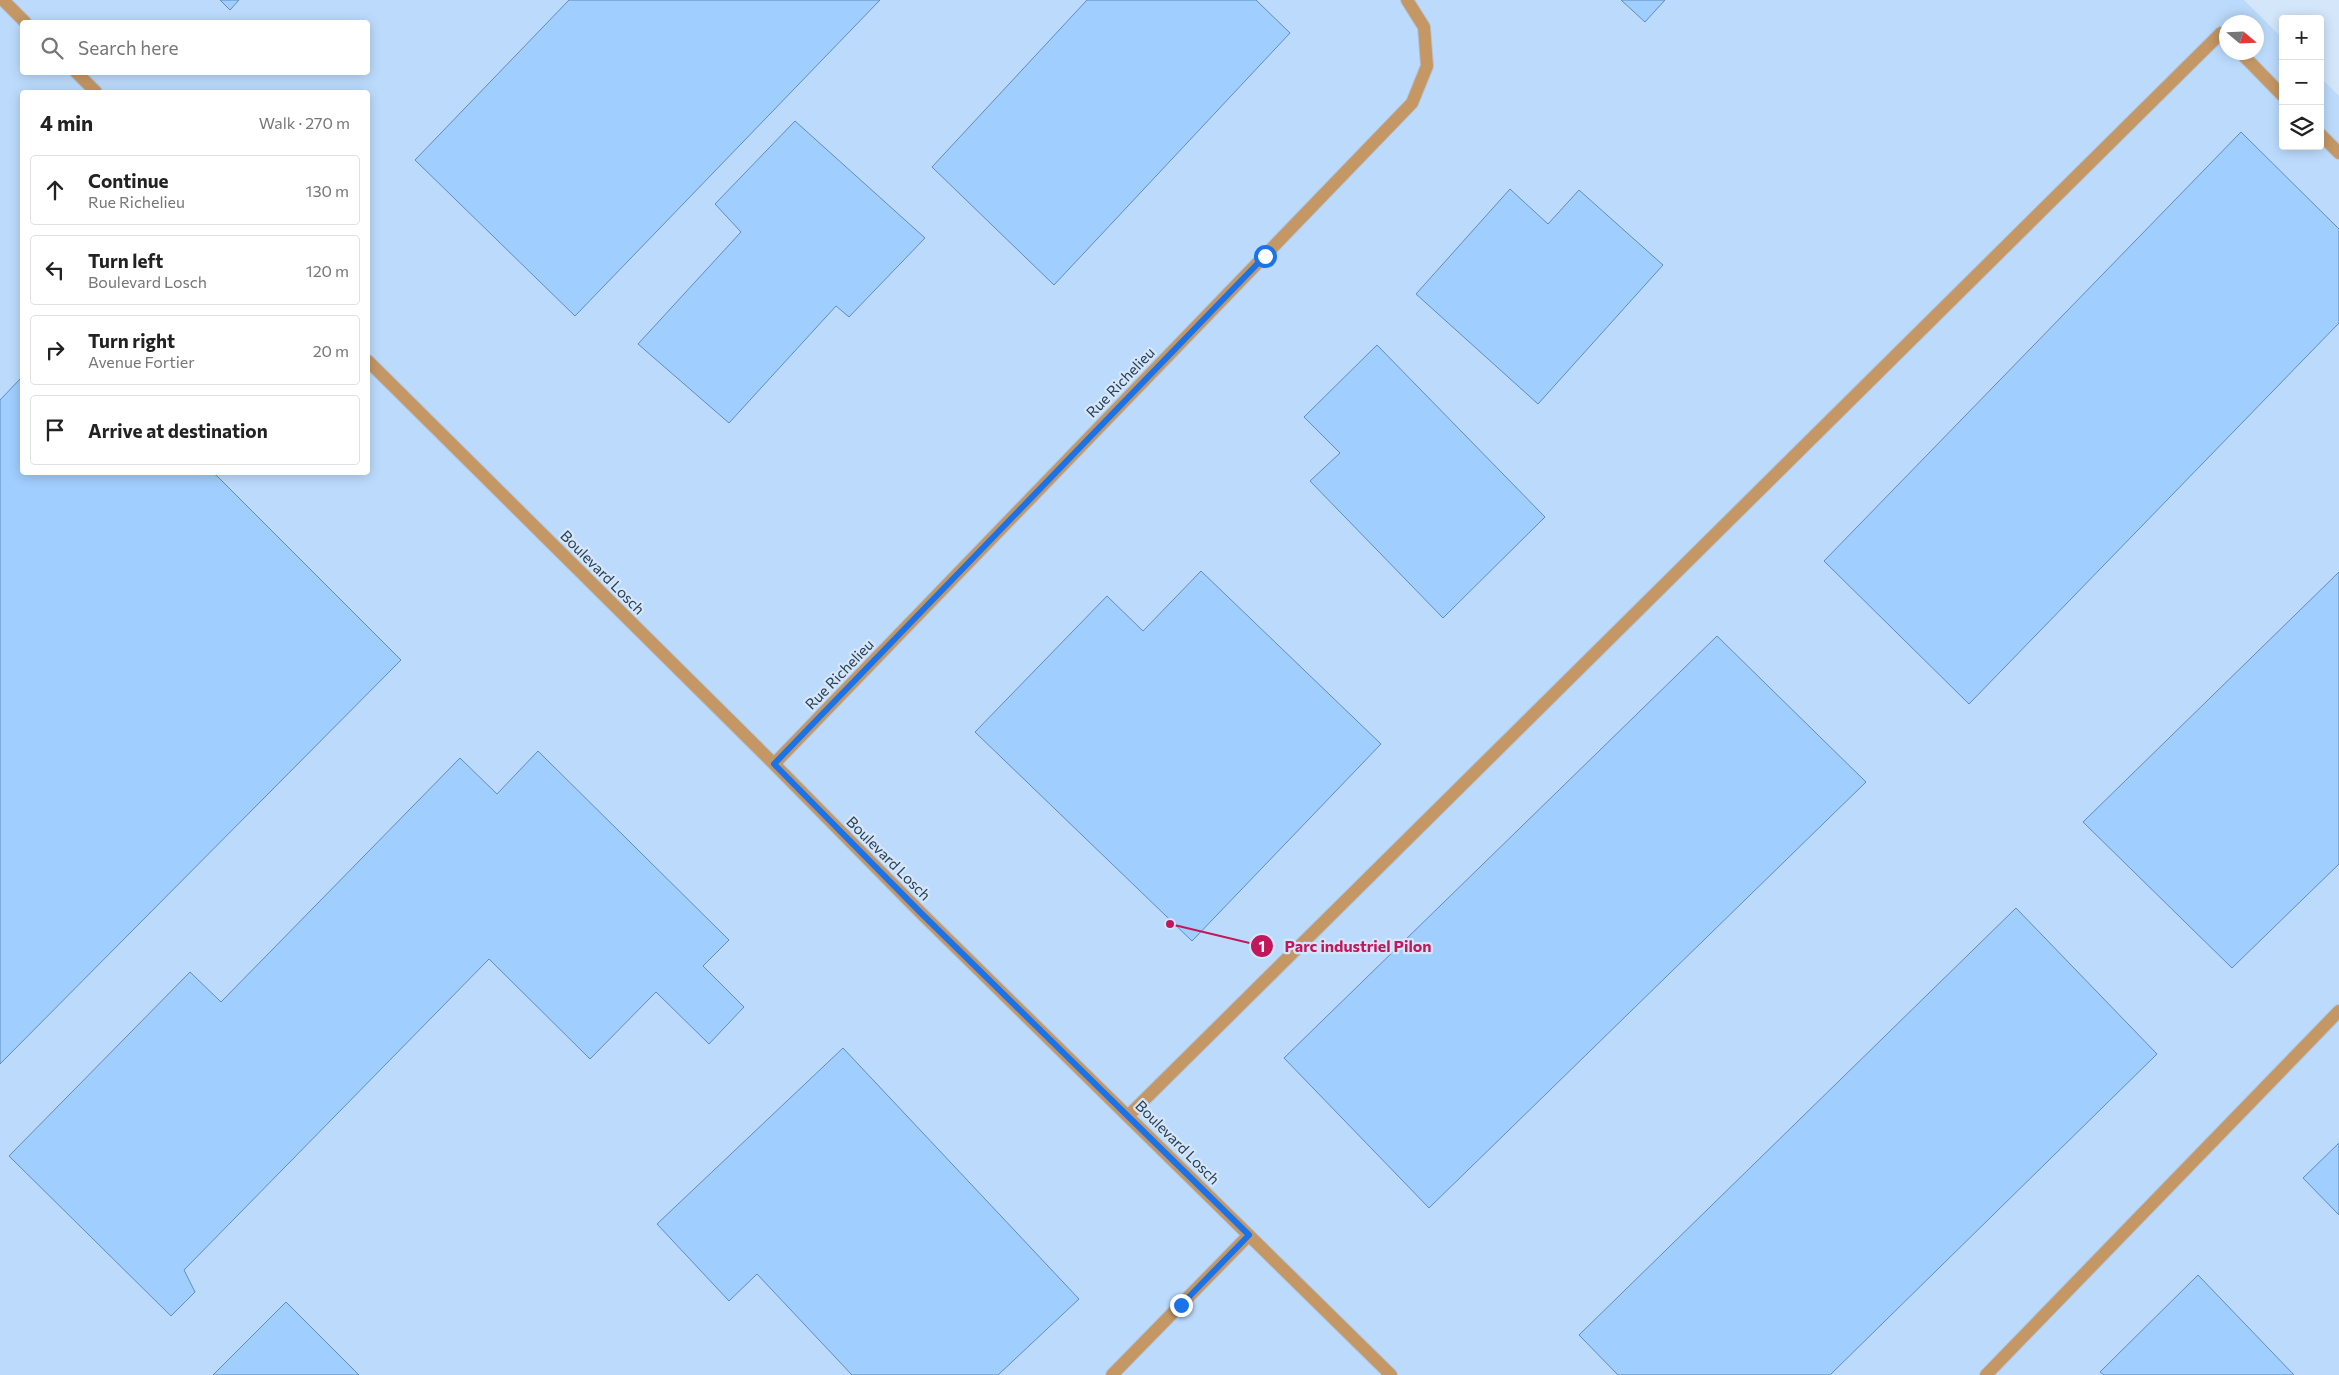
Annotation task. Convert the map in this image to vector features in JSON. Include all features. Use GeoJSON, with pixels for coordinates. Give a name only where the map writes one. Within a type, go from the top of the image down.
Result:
{"type":"FeatureCollection","features":[{"type":"Feature","properties":{"kind":"street"},"geometry":{"type":"LineString","coordinates":[[3,0],[23,20]]}},
{"type":"Feature","properties":{"kind":"street","name":"Rue Richelieu"},"geometry":{"type":"LineString","coordinates":[[774,764],[1412,103],[1427,66],[1424,27],[1407,0]]}},
{"type":"Feature","properties":{"kind":"street"},"geometry":{"type":"LineString","coordinates":[[1128,1115],[2219,35]]}},
{"type":"Feature","properties":{"kind":"street"},"geometry":{"type":"LineString","coordinates":[[2248,60],[2279,92]]}},
{"type":"Feature","properties":{"kind":"street"},"geometry":{"type":"LineString","coordinates":[[79,75],[94,90]]}},
{"type":"Feature","properties":{"kind":"street"},"geometry":{"type":"LineString","coordinates":[[2324,138],[2339,153]]}},
{"type":"Feature","properties":{"kind":"street","name":"Boulevard Losch"},"geometry":{"type":"LineString","coordinates":[[370,363],[774,764],[921,913],[1391,1375]]}},
{"type":"Feature","properties":{"kind":"street"},"geometry":{"type":"LineString","coordinates":[[1986,1375],[2339,1011]]}},
{"type":"Feature","properties":{"kind":"street"},"geometry":{"type":"LineString","coordinates":[[1112,1375],[1249,1235]]}},
{"type":"Feature","properties":{"kind":"shaded area"},"geometry":{"type":"Polygon","coordinates":[[[0,0],[2244,0],[2259,15],[2219,15],[2219,60],[2264,60],[2264,20],[2279,35],[2279,150],[2324,150],[2324,81],[2339,96],[2339,1375],[0,1375],[0,0]]]}},
{"type":"Feature","properties":{"kind":"building"},"geometry":{"type":"Polygon","coordinates":[[[220,0],[239,0],[230,10],[220,0]]]}},
{"type":"Feature","properties":{"kind":"building"},"geometry":{"type":"Polygon","coordinates":[[[569,0],[880,0],[575,316],[415,160],[569,0]]]}},
{"type":"Feature","properties":{"kind":"building"},"geometry":{"type":"Polygon","coordinates":[[[1087,0],[1256,0],[1290,33],[1054,285],[932,167],[1087,0]]]}},
{"type":"Feature","properties":{"kind":"building"},"geometry":{"type":"Polygon","coordinates":[[[1621,0],[1665,0],[1645,22],[1621,0]]]}},
{"type":"Feature","properties":{"kind":"building"},"geometry":{"type":"Polygon","coordinates":[[[795,121],[925,238],[849,317],[836,306],[729,423],[638,344],[741,232],[715,204],[795,121]]]}},
{"type":"Feature","properties":{"kind":"building"},"geometry":{"type":"Polygon","coordinates":[[[2241,132],[2339,229],[2339,323],[1969,704],[1824,561],[2241,132]]]}},
{"type":"Feature","properties":{"kind":"building"},"geometry":{"type":"Polygon","coordinates":[[[1510,189],[1548,224],[1579,190],[1663,265],[1538,404],[1416,294],[1510,189]]]}},
{"type":"Feature","properties":{"kind":"building"},"geometry":{"type":"Polygon","coordinates":[[[1377,345],[1545,517],[1443,618],[1310,481],[1340,453],[1304,417],[1377,345]]]}},
{"type":"Feature","properties":{"kind":"building"},"geometry":{"type":"Polygon","coordinates":[[[20,379],[20,475],[216,475],[401,660],[0,1064],[0,400],[20,379]]]}},
{"type":"Feature","properties":{"kind":"building"},"geometry":{"type":"Polygon","coordinates":[[[1201,571],[1381,744],[1192,941],[975,732],[1107,596],[1143,631],[1201,571]]]}},
{"type":"Feature","properties":{"kind":"building"},"geometry":{"type":"Polygon","coordinates":[[[2339,572],[2339,864],[2232,968],[2083,822],[2339,572]]]}},
{"type":"Feature","properties":{"kind":"building"},"geometry":{"type":"Polygon","coordinates":[[[1717,636],[1866,782],[1429,1208],[1284,1058],[1717,636]]]}},
{"type":"Feature","properties":{"kind":"building"},"geometry":{"type":"Polygon","coordinates":[[[538,751],[729,940],[703,966],[744,1007],[709,1044],[656,992],[590,1059],[489,959],[184,1270],[195,1292],[171,1316],[9,1156],[190,972],[221,1002],[460,758],[497,794],[538,751]]]}},
{"type":"Feature","properties":{"kind":"building"},"geometry":{"type":"Polygon","coordinates":[[[2016,908],[2157,1054],[1830,1375],[1618,1375],[1579,1335],[2016,908]]]}},
{"type":"Feature","properties":{"kind":"building"},"geometry":{"type":"Polygon","coordinates":[[[843,1048],[1079,1299],[998,1375],[852,1375],[757,1274],[729,1301],[657,1224],[843,1048]]]}},
{"type":"Feature","properties":{"kind":"building"},"geometry":{"type":"Polygon","coordinates":[[[2339,1143],[2339,1215],[2303,1178],[2339,1143]]]}},
{"type":"Feature","properties":{"kind":"building"},"geometry":{"type":"Polygon","coordinates":[[[2198,1275],[2294,1375],[2104,1375],[2100,1372],[2198,1275]]]}},
{"type":"Feature","properties":{"kind":"building"},"geometry":{"type":"Polygon","coordinates":[[[286,1302],[359,1375],[213,1375],[286,1302]]]}},
{"type":"Feature","properties":{"kind":"place","name":"Parc industriel Pilon"},"geometry":{"type":"Point","coordinates":[1170,924]}},
{"type":"Feature","properties":{"kind":"route"},"geometry":{"type":"LineString","coordinates":[[1181,1305],[1249,1235],[921,913],[774,764],[1265,256]]}}]}
